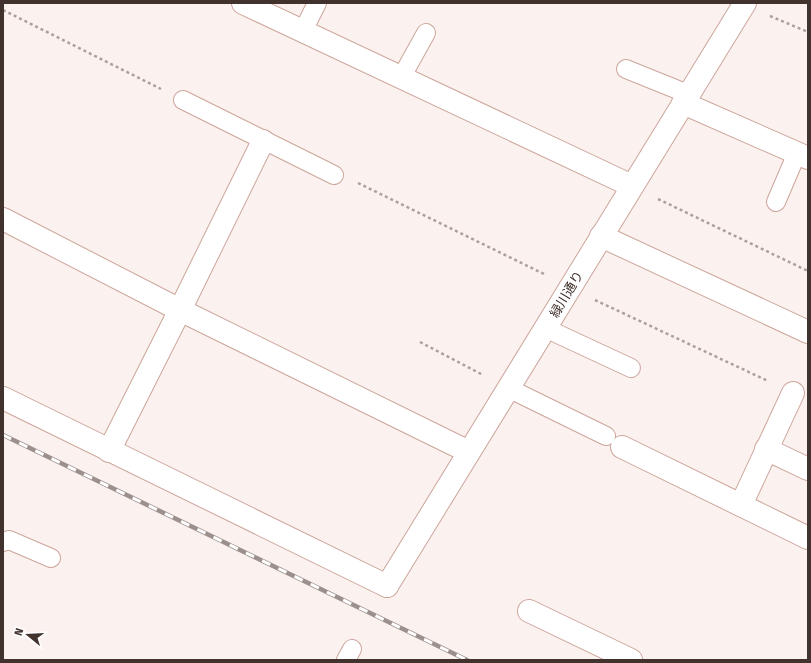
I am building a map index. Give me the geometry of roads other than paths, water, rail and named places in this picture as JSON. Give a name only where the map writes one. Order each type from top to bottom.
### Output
[{"type":"street","points":[[243,3],[632,186]]},
{"type":"street","name":"緑川通り","points":[[109,451],[387,586],[743,4]]},
{"type":"street","points":[[686,99],[802,155]]},
{"type":"street","points":[[3,398],[109,451],[263,140]]},
{"type":"street","points":[[3,219],[180,310],[469,452]]},
{"type":"street","points":[[601,236],[808,332]]},
{"type":"street","points":[[741,505],[792,393]]},
{"type":"street","points":[[614,442],[808,538]]},
{"type":"street","points":[[766,449],[808,469]]},
{"type":"street","points":[[529,611],[631,660]]},
{"type":"lane","points":[[303,31],[317,3]]},
{"type":"lane","points":[[401,78],[426,33]]},
{"type":"lane","points":[[626,68],[686,99]]},
{"type":"lane","points":[[183,100],[334,175]]},
{"type":"lane","points":[[776,202],[802,155]]},
{"type":"lane","points":[[545,328],[631,368]]},
{"type":"lane","points":[[508,388],[614,442]]},
{"type":"lane","points":[[3,542],[8,540],[51,558]]},
{"type":"railway","points":[[3,435],[467,660]]}]
